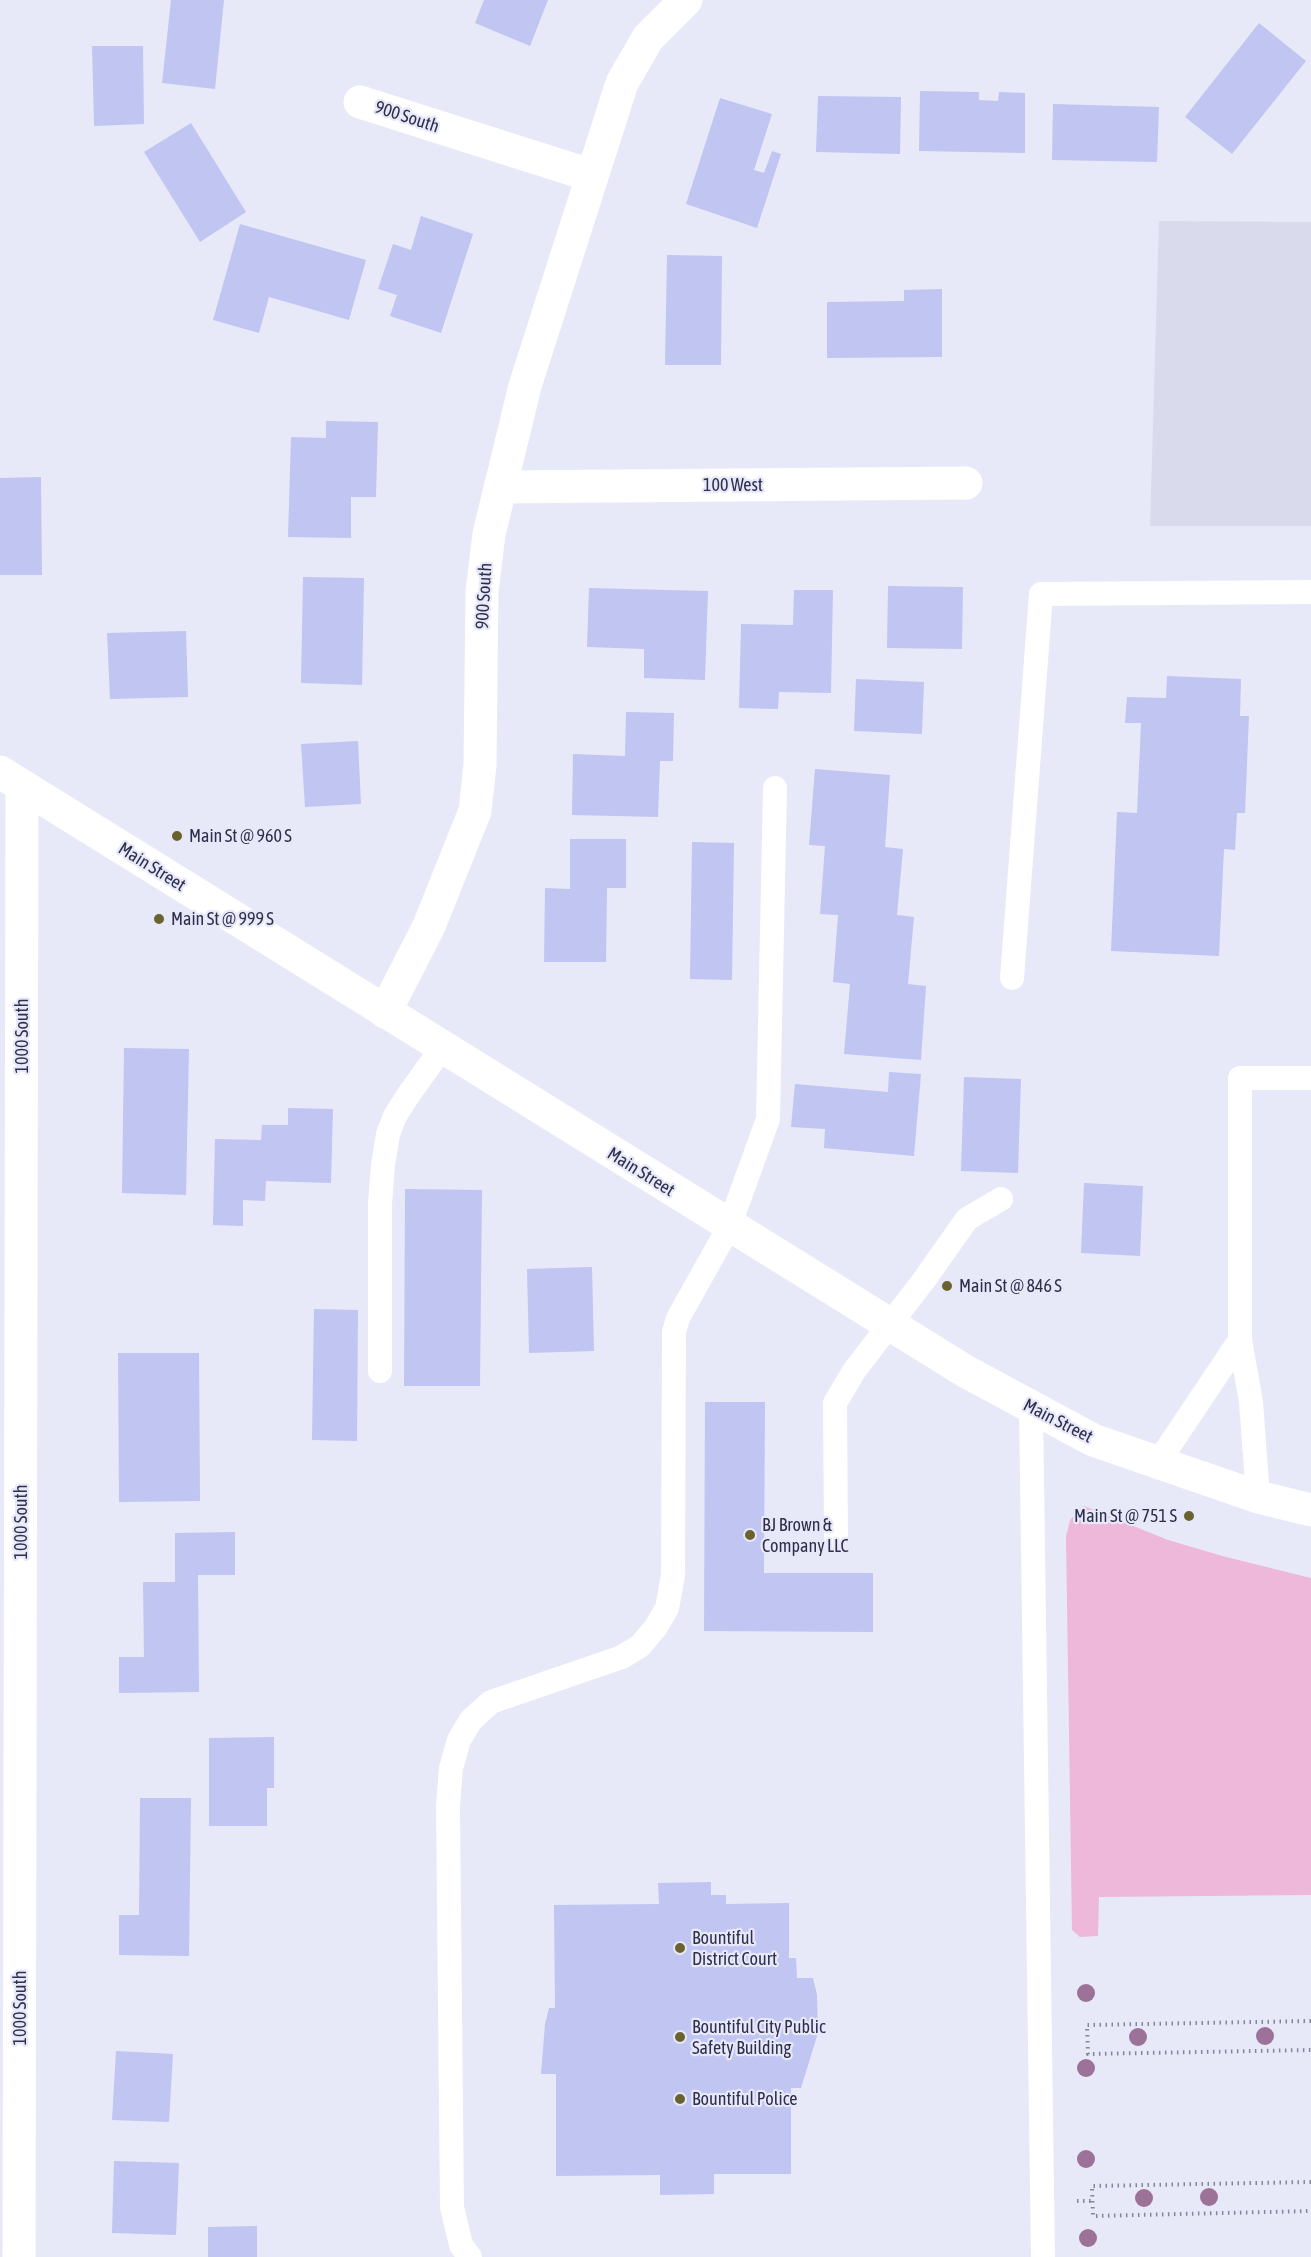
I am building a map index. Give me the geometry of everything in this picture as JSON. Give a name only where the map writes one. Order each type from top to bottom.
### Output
[{"type":"street","name":"900 South","points":[[385,1012],[429,926],[475,811],[481,755],[482,592],[489,534],[525,386],[590,175],[622,83],[648,38],[675,10]]},
{"type":"street","name":"900 South","points":[[360,102],[590,175]]},
{"type":"street","name":"100 West","points":[[500,487],[966,483]]},
{"type":"street","name":"Main Street","points":[[11,780],[888,1326],[1031,1408],[1093,1440],[1157,1464],[1258,1497],[1311,1510]]},
{"type":"street","name":"1000 South","points":[[11,780],[19,2257]]},
{"type":"lane","points":[[1012,978],[1041,594],[1311,592]]},
{"type":"lane","points":[[470,2257],[461,2245],[452,2207],[448,1806],[451,1768],[459,1740],[471,1720],[491,1702],[622,1657],[640,1646],[656,1627],[667,1608],[673,1575],[674,1332],[678,1318],[729,1227],[768,1119],[775,788]]},
{"type":"lane","points":[[380,1371],[382,1165],[388,1134],[395,1116],[442,1048]]},
{"type":"lane","points":[[1258,1497],[1251,1402],[1240,1340],[1240,1078],[1311,1078]]},
{"type":"lane","points":[[836,1536],[835,1403],[888,1326],[967,1219],[1000,1199]]},
{"type":"lane","points":[[1157,1464],[1240,1340]]},
{"type":"lane","points":[[1031,1408],[1043,2257]]},
{"type":"path","points":[[1311,2022],[1087,2025],[1087,2040],[1088,2054],[1311,2050]]},
{"type":"path","points":[[1311,2182],[1092,2186],[1093,2216],[1311,2211]]},
{"type":"shaded area","points":[[1159,221],[1311,222],[1311,526],[1150,526]]},
{"type":"shaded area","points":[[1084,1506],[1168,1540],[1311,1578],[1311,1895],[1099,1897],[1098,1936],[1080,1937],[1072,1930],[1066,1537],[1070,1520]]},
{"type":"building","points":[[171,0],[224,0],[215,89],[162,83]]},
{"type":"building","points":[[484,0],[548,0],[530,46],[475,23]]},
{"type":"building","points":[[1259,23],[1306,61],[1232,154],[1185,117]]},
{"type":"building","points":[[92,46],[143,46],[144,124],[94,126]]},
{"type":"building","points":[[920,91],[979,92],[979,100],[998,101],[999,92],[1025,93],[1025,153],[919,151]]},
{"type":"building","points":[[818,96],[901,97],[900,154],[816,152]]},
{"type":"building","points":[[720,98],[772,114],[754,170],[764,173],[772,151],[781,154],[757,228],[686,204]]},
{"type":"building","points":[[1053,104],[1159,107],[1157,162],[1052,160]]},
{"type":"building","points":[[191,123],[246,212],[200,242],[144,152]]},
{"type":"building","points":[[421,216],[473,234],[441,333],[390,316],[397,295],[378,289],[393,244],[411,250]]},
{"type":"building","points":[[240,224],[366,260],[349,320],[269,297],[259,333],[213,320]]},
{"type":"building","points":[[667,255],[722,256],[721,365],[665,365]]},
{"type":"building","points":[[942,289],[942,357],[827,358],[827,302],[904,301],[904,290]]},
{"type":"building","points":[[326,421],[378,422],[376,497],[351,497],[351,538],[288,537],[291,437],[326,438]]},
{"type":"building","points":[[41,477],[42,575],[0,575],[0,478]]},
{"type":"building","points":[[303,577],[364,578],[362,685],[301,683]]},
{"type":"building","points":[[888,586],[963,587],[962,649],[887,648]]},
{"type":"building","points":[[589,588],[708,591],[705,680],[644,678],[644,649],[587,647]]},
{"type":"building","points":[[794,590],[833,590],[831,693],[779,692],[778,709],[739,708],[741,624],[793,625]]},
{"type":"building","points":[[186,631],[188,697],[110,699],[107,633]]},
{"type":"building","points":[[1167,676],[1241,679],[1240,716],[1249,716],[1245,813],[1237,813],[1235,850],[1224,849],[1219,956],[1111,951],[1117,812],[1137,813],[1141,723],[1125,723],[1127,697],[1166,698]]},
{"type":"building","points":[[856,679],[924,682],[922,734],[854,731]]},
{"type":"building","points":[[626,712],[674,713],[673,761],[660,761],[658,817],[572,815],[573,754],[625,756]]},
{"type":"building","points":[[358,741],[361,804],[305,807],[301,744]]},
{"type":"building","points":[[815,769],[890,775],[885,847],[903,849],[897,915],[914,917],[908,984],[926,986],[921,1060],[844,1054],[850,984],[833,982],[838,915],[820,914],[825,846],[809,845]]},
{"type":"building","points":[[570,839],[626,839],[626,888],[607,888],[606,962],[544,962],[545,888],[570,889]]},
{"type":"building","points":[[692,842],[734,843],[732,980],[690,979]]},
{"type":"building","points":[[124,1048],[189,1049],[186,1195],[122,1193]]},
{"type":"building","points":[[889,1072],[921,1074],[914,1156],[824,1148],[825,1129],[791,1127],[795,1084],[888,1092]]},
{"type":"building","points":[[964,1077],[1021,1079],[1018,1173],[961,1171]]},
{"type":"building","points":[[288,1108],[333,1109],[331,1183],[266,1181],[265,1201],[243,1200],[243,1226],[213,1225],[215,1139],[261,1140],[262,1125],[288,1125]]},
{"type":"building","points":[[1084,1183],[1143,1186],[1140,1256],[1081,1253]]},
{"type":"building","points":[[405,1189],[482,1190],[480,1386],[404,1386]]},
{"type":"building","points":[[592,1267],[594,1351],[529,1353],[527,1269]]},
{"type":"building","points":[[314,1309],[358,1310],[357,1441],[312,1440]]},
{"type":"building","points":[[118,1353],[199,1353],[200,1501],[119,1502]]},
{"type":"building","points":[[705,1402],[765,1402],[764,1573],[873,1573],[873,1632],[704,1631]]},
{"type":"building","points":[[235,1532],[235,1575],[198,1575],[199,1692],[119,1693],[119,1657],[144,1657],[143,1582],[175,1582],[175,1533]]},
{"type":"building","points":[[274,1737],[274,1788],[267,1788],[267,1826],[209,1826],[209,1738]]},
{"type":"building","points":[[140,1798],[191,1798],[189,1956],[119,1955],[119,1915],[139,1915]]},
{"type":"building","name":"Bountiful City Public Safety Building","points":[[711,1882],[711,1895],[726,1895],[726,1904],[789,1903],[789,1958],[796,1958],[797,1978],[813,1978],[817,1995],[818,2033],[801,2088],[791,2088],[791,2174],[714,2174],[714,2194],[660,2195],[660,2175],[556,2176],[556,2074],[541,2074],[545,2024],[549,2008],[555,2008],[554,1905],[659,1904],[658,1883]]},
{"type":"building","points":[[116,2051],[173,2054],[169,2122],[112,2120]]},
{"type":"building","points":[[114,2161],[179,2163],[176,2235],[112,2233]]},
{"type":"building","points":[[257,2226],[257,2257],[208,2257],[208,2227]]},
{"type":"place","name":"Main St @ 960 S","points":[[177,836]]},
{"type":"place","name":"Main St @ 999 S","points":[[159,919]]},
{"type":"place","name":"Main St @ 846 S","points":[[947,1286]]},
{"type":"place","name":"Main St @ 751 S","points":[[1189,1516]]},
{"type":"place","name":"BJ Brown & Company LLC","points":[[750,1535]]},
{"type":"place","name":"Bountiful District Court","points":[[680,1948]]},
{"type":"place","name":"Bountiful City Public Safety Building","points":[[680,2037]]},
{"type":"place","name":"Bountiful Police","points":[[680,2099]]}]
